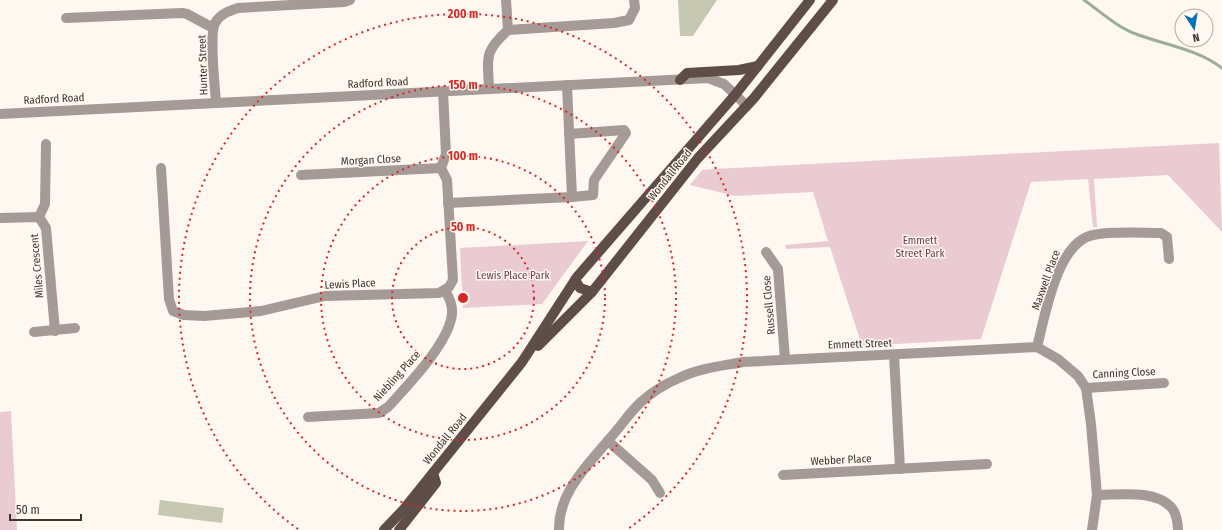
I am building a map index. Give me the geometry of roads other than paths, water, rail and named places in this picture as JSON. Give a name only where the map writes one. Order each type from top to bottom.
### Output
[{"type":"main road","name":"Wondall Road","points":[[384,530],[404,509],[522,362],[575,280],[735,95],[810,0]]},
{"type":"main road","name":"Wondall Road","points":[[522,362],[592,292],[698,158],[747,106],[833,0]]},
{"type":"main road","points":[[680,80],[686,73],[739,70],[758,66]]},
{"type":"main road","points":[[575,280],[580,288],[592,292]]},
{"type":"main road","points":[[398,530],[436,483],[433,473]]},
{"type":"street","name":"Hunter Street","points":[[216,103],[213,28],[222,15],[238,8],[344,2],[350,0]]},
{"type":"street","points":[[506,0],[508,30]]},
{"type":"street","points":[[489,89],[489,51],[494,43],[508,30],[614,23],[629,20],[635,8],[634,0]]},
{"type":"street","points":[[66,18],[182,13],[187,14],[213,28]]},
{"type":"street","name":"Radford Road","points":[[0,114],[708,78],[719,81],[747,106]]},
{"type":"street","points":[[567,85],[572,197]]},
{"type":"street","points":[[443,91],[446,154],[441,168],[447,180],[453,280],[445,290]]},
{"type":"street","points":[[448,203],[593,195],[594,180],[626,133],[624,130],[569,134]]},
{"type":"street","points":[[39,217],[45,204],[46,144]]},
{"type":"street","name":"Lewis Place","points":[[162,168],[169,299],[173,311],[184,315],[204,316],[248,313],[274,309],[325,296],[436,294],[445,290]]},
{"type":"street","name":"Morgan Close","points":[[301,175],[441,168]]},
{"type":"street","name":"Miles Crescent","points":[[0,218],[39,217],[46,228],[55,331]]},
{"type":"street","name":"Maxwell Place","points":[[1037,347],[1052,292],[1062,263],[1065,256],[1076,243],[1092,235],[1160,233],[1167,237],[1169,259]]},
{"type":"street","name":"Russell Close","points":[[766,252],[778,269],[785,359]]},
{"type":"street","name":"Niebling Place","points":[[308,417],[380,413],[388,407],[438,347],[447,331],[452,314],[452,303],[445,290]]},
{"type":"street","points":[[34,332],[75,328]]},
{"type":"street","points":[[1037,347],[1058,359],[1078,376],[1086,388],[1091,424],[1097,495],[1092,530]]},
{"type":"street","name":"Emmett Street","points":[[558,530],[562,508],[568,492],[579,475],[640,403],[659,388],[679,377],[700,369],[743,362],[1037,347]]},
{"type":"street","points":[[894,355],[900,468]]},
{"type":"street","name":"Canning Close","points":[[1086,388],[1164,383]]},
{"type":"street","points":[[608,441],[652,480],[660,493]]},
{"type":"street","name":"Webber Place","points":[[783,475],[987,464]]},
{"type":"street","points":[[1097,495],[1138,495],[1159,498],[1172,507],[1178,521],[1178,530]]},
{"type":"waterway","points":[[1084,0],[1129,31],[1202,56],[1222,68]]},
{"type":"park label","name":"Emmett Street Park","points":[[920,246]]},
{"type":"park label","name":"Lewis Place Park","points":[[513,275]]}]
